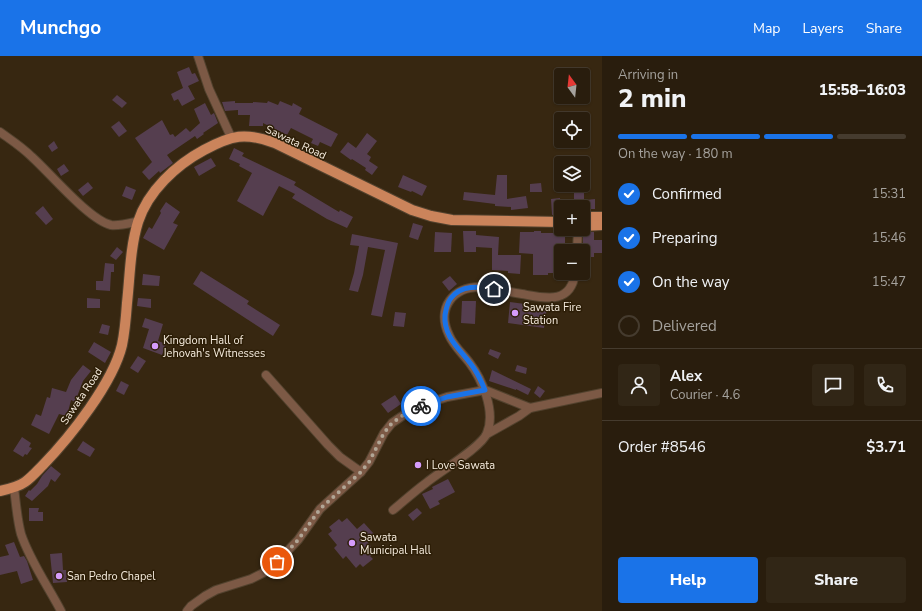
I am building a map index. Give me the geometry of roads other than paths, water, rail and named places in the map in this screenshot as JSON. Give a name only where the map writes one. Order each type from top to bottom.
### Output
[{"type":"main road","name":"Sawata Road","points":[[14,488],[25,482],[35,473],[69,435],[84,416],[108,378],[116,362],[123,339],[134,240],[139,221],[154,192],[184,162],[231,137],[246,135],[268,140],[412,210],[431,216],[452,220],[554,222]]},
{"type":"main road","points":[[590,217],[602,217]]},
{"type":"main road","points":[[590,226],[602,225]]},
{"type":"main road","points":[[0,491],[14,488]]},
{"type":"street","points":[[198,56],[209,89],[231,137]]},
{"type":"street","points":[[0,132],[32,157],[79,203],[102,222],[112,225],[139,221]]},
{"type":"street","points":[[487,434],[490,417],[485,390],[476,371],[449,336],[445,318],[447,305],[453,296],[467,288],[474,287],[555,298],[568,291],[574,280]]},
{"type":"street","points":[[266,374],[340,457],[361,472]]},
{"type":"street","points":[[187,611],[191,606],[216,590],[251,579],[263,573],[277,562],[298,540],[320,509],[361,472],[369,462],[384,433],[392,423],[414,408],[441,399],[485,390],[530,408]]},
{"type":"street","points":[[393,510],[426,482],[476,446],[487,434],[530,408],[602,393]]},
{"type":"street","points":[[14,488],[18,520],[25,544],[40,575],[61,611]]},
{"type":"place","name":"Sawata Fire Station","points":[[515,313]]},
{"type":"place","name":"Kingdom Hall of Jehovah's Witnesses","points":[[155,346]]},
{"type":"place","name":"I Love Sawata","points":[[418,465]]},
{"type":"place","name":"Sawata Municipal Hall","points":[[352,543]]},
{"type":"place","name":"San Pedro Chapel","points":[[59,576]]}]
